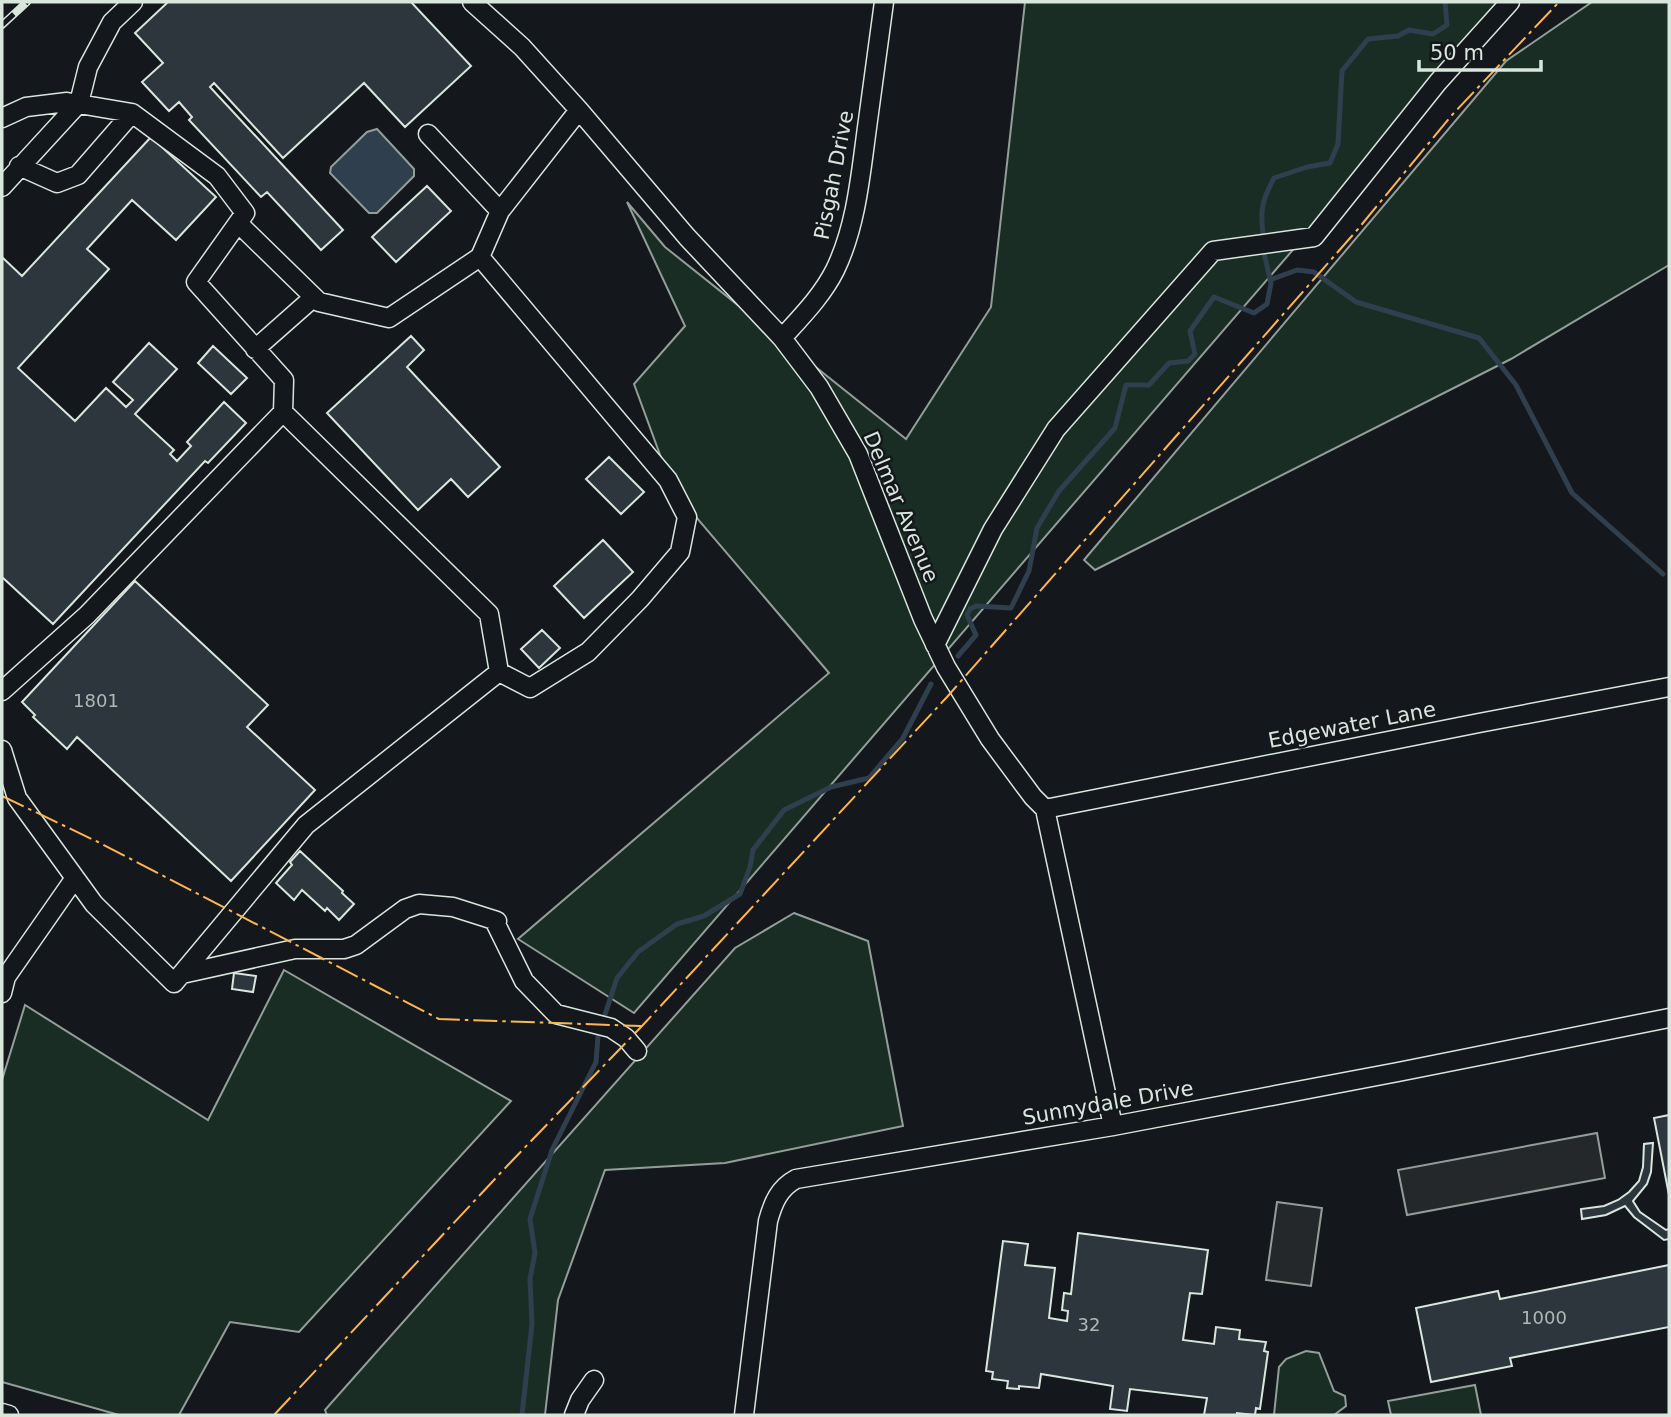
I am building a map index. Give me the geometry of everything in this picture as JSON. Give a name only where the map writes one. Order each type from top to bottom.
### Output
[{"type":"street","points":[[2,187],[79,103],[88,67],[112,22],[133,2]]},
{"type":"street","name":"Delmar Avenue","points":[[472,2],[522,47],[687,237],[782,338],[819,387],[858,454],[946,667],[990,739],[1045,809],[1113,1126]]},
{"type":"street","name":"Pisgah Drive","points":[[782,338],[814,303],[828,282],[851,227],[884,2]]},
{"type":"street","points":[[935,645],[993,529],[1056,429],[1213,251],[1314,237],[1438,82],[1510,2]]},
{"type":"street","points":[[2,118],[26,107],[67,102],[132,113],[217,176],[245,213],[196,282],[284,380],[283,412],[87,615],[2,691]]},
{"type":"street","points":[[238,223],[319,302],[389,318],[480,257],[500,211],[579,110]]},
{"type":"street","points":[[19,166],[57,183],[71,179],[78,175],[132,113]]},
{"type":"street","points":[[428,134],[500,211]]},
{"type":"street","points":[[480,257],[668,480],[687,517],[680,552],[589,652],[530,688],[499,672]]},
{"type":"street","points":[[255,349],[314,297]]},
{"type":"street","points":[[283,412],[489,614],[499,672]]},
{"type":"street","points":[[2,750],[17,798],[94,904],[174,983],[306,825],[499,672]]},
{"type":"street","name":"Edgewater Lane","points":[[1045,809],[1669,687]]},
{"type":"street","points":[[2,993],[6,977],[75,878]]},
{"type":"street","points":[[182,974],[295,949],[344,949],[356,945],[405,909],[419,904],[453,907],[495,920],[524,981],[556,1014],[611,1028],[626,1038],[637,1051]]},
{"type":"street","name":"Sunnydale Drive","points":[[744,1415],[768,1221],[777,1196],[790,1183],[808,1176],[1113,1126],[1398,1073],[1669,1018]]},
{"type":"street","points":[[574,1415],[580,1400],[594,1380]]},
{"type":"street","points":[[2,1413],[9,1415]]},
{"type":"green space","points":[[1025,2],[1511,2],[1500,10],[634,1013],[518,939],[829,673],[673,490],[634,384],[685,326],[627,202],[665,247],[906,439],[991,307]]},
{"type":"green space","points":[[1592,2],[1669,2],[1669,265],[1511,359],[1095,570],[1084,560],[1506,61]]},
{"type":"green space","points":[[794,913],[868,941],[903,1126],[725,1163],[605,1170],[558,1300],[545,1415],[327,1415],[325,1410],[735,948]]},
{"type":"green space","points":[[284,970],[511,1101],[299,1332],[230,1322],[179,1415],[119,1415],[2,1382],[2,1080],[25,1005],[208,1120]]},
{"type":"green space","points":[[1306,1351],[1319,1353],[1334,1391],[1345,1396],[1346,1406],[1334,1415],[1274,1415],[1279,1367],[1286,1359]]},
{"type":"green space","points":[[1475,1385],[1481,1415],[1391,1415],[1388,1401]]},
{"type":"shaded area","points":[[1597,1133],[1605,1178],[1407,1215],[1398,1170]]},
{"type":"shaded area","points":[[1277,1202],[1322,1208],[1311,1286],[1266,1280]]},
{"type":"water","points":[[377,129],[414,169],[414,176],[377,213],[369,213],[330,173],[331,167],[367,132]]},
{"type":"building","points":[[168,2],[411,2],[471,66],[405,127],[364,83],[283,158],[214,83],[210,87],[343,230],[321,250],[267,192],[261,197],[189,120],[192,117],[179,102],[169,111],[142,82],[163,63],[135,33]]},
{"type":"building","points":[[151,137],[216,197],[176,240],[132,200],[87,249],[109,269],[18,368],[75,421],[106,388],[126,407],[133,400],[113,382],[149,343],[177,369],[135,414],[174,450],[170,454],[177,461],[191,446],[187,442],[224,402],[246,423],[208,463],[205,461],[53,624],[2,577],[2,257],[22,276]]},
{"type":"building","points":[[427,186],[451,211],[396,262],[372,237]]},
{"type":"building","points":[[411,336],[424,350],[407,367],[500,467],[468,497],[451,479],[418,510],[327,413]]},
{"type":"building","points":[[213,346],[247,378],[231,394],[198,363]]},
{"type":"building","points":[[609,457],[644,492],[621,514],[586,479]]},
{"type":"building","points":[[603,540],[633,572],[584,618],[554,586]]},
{"type":"building","points":[[135,581],[268,705],[247,727],[315,790],[231,881],[77,737],[67,749],[33,717],[35,715],[22,702]]},
{"type":"building","points":[[542,630],[560,648],[539,668],[521,649]]},
{"type":"building","points":[[300,851],[354,904],[339,920],[302,890],[294,900],[276,883]]},
{"type":"building","points":[[234,973],[256,976],[253,992],[232,989]]},
{"type":"building","points":[[1669,1115],[1669,1195],[1654,1118]]},
{"type":"building","points":[[1653,1143],[1651,1172],[1647,1184],[1633,1201],[1640,1212],[1666,1230],[1669,1229],[1669,1239],[1664,1240],[1634,1217],[1625,1206],[1606,1215],[1582,1219],[1581,1209],[1604,1206],[1629,1192],[1639,1181],[1644,1144]]},
{"type":"building","points":[[1078,1233],[1208,1250],[1202,1294],[1190,1293],[1183,1340],[1214,1344],[1216,1327],[1240,1330],[1239,1339],[1266,1342],[1264,1351],[1268,1352],[1260,1409],[1256,1408],[1255,1415],[1204,1415],[1207,1398],[1130,1389],[1127,1411],[1110,1409],[1113,1386],[1041,1374],[1039,1388],[1019,1386],[1019,1389],[1007,1388],[1008,1381],[992,1379],[993,1372],[986,1371],[1003,1241],[1028,1244],[1025,1265],[1055,1268],[1049,1318],[1067,1321],[1068,1311],[1062,1310],[1064,1293],[1071,1294]]},
{"type":"building","points":[[1669,1265],[1669,1327],[1510,1358],[1512,1366],[1431,1382],[1416,1308],[1498,1291],[1500,1299]]},
{"type":"waterway","points":[[1263,234],[1263,205],[1274,178],[1330,163],[1338,144],[1342,71],[1368,39],[1398,36],[1409,30],[1433,34],[1447,25],[1445,2]]},
{"type":"waterway","points":[[958,656],[976,635],[967,615],[970,609],[976,606],[1011,608],[1029,571],[1037,528],[1059,491],[1115,428],[1126,385],[1149,385],[1169,363],[1188,361],[1195,354],[1190,331],[1214,297],[1254,313],[1267,304],[1271,283],[1264,253]]},
{"type":"waterway","points":[[1270,280],[1297,270],[1314,272],[1356,302],[1479,338],[1516,385],[1572,493],[1663,574]]},
{"type":"waterway","points":[[522,1415],[532,1324],[530,1279],[535,1253],[530,1219],[552,1150],[596,1062],[598,1036],[617,978],[638,952],[677,924],[704,916],[740,894],[753,850],[784,810],[831,787],[869,778],[903,738],[931,684]]},
{"type":"railway","points":[[2,25],[27,2]]},
{"type":"power","points":[[274,1415],[642,1026],[947,697],[1358,229],[1452,115],[1559,2]]},
{"type":"power","points":[[2,796],[98,842],[439,1019],[641,1026]]}]
